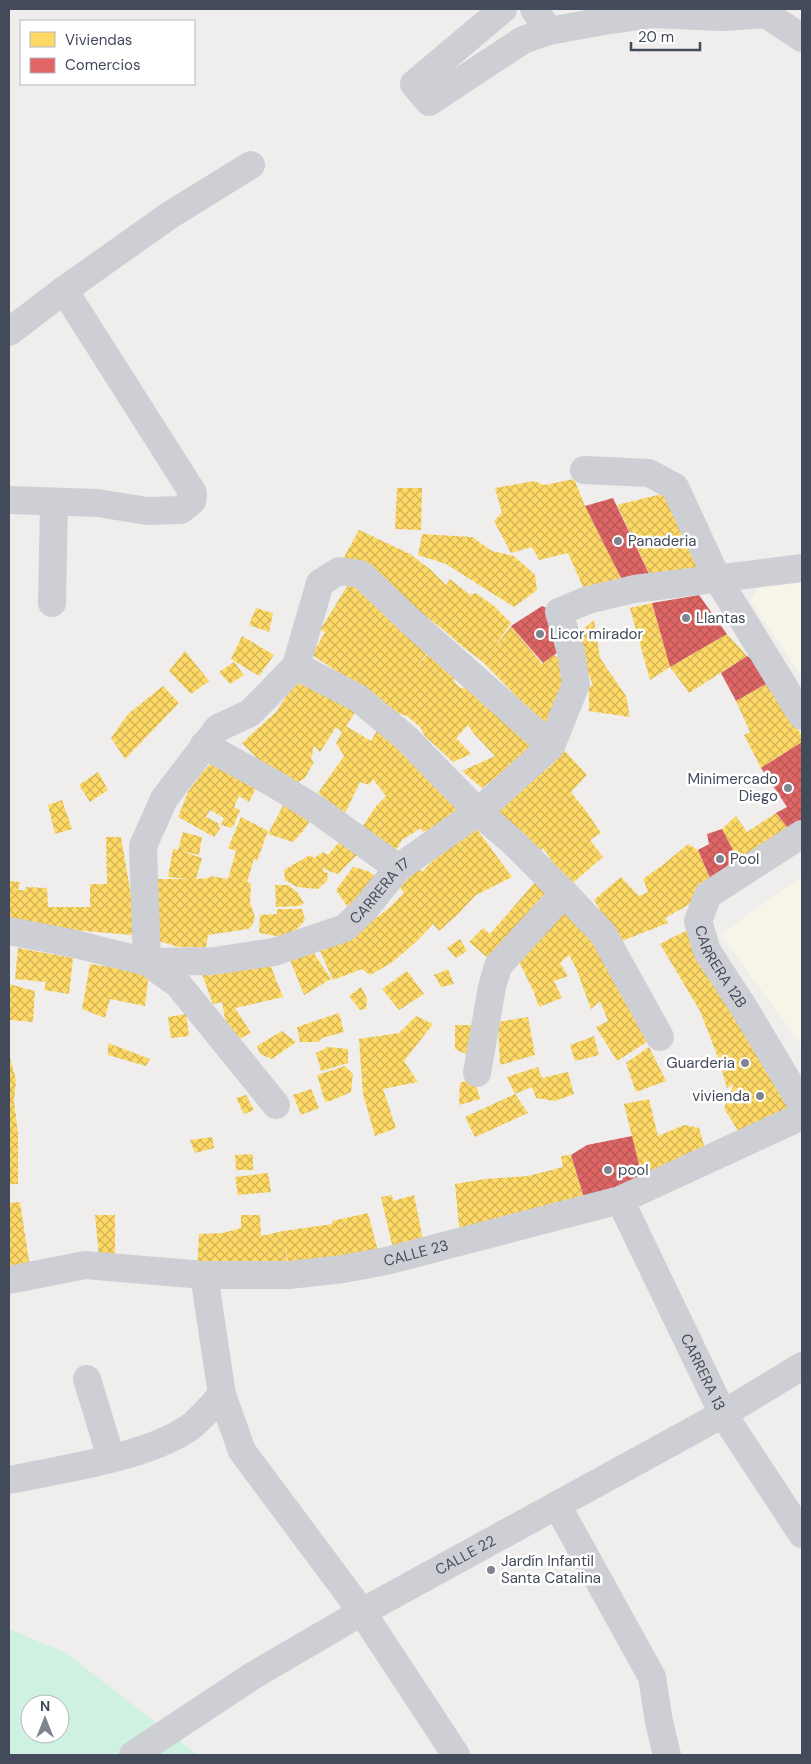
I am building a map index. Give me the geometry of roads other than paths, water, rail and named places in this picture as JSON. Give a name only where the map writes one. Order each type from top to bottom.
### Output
[{"type":"street","points":[[503,9],[414,84],[429,102],[523,40],[549,31],[598,22],[652,14],[723,18],[765,11],[802,38]]},
{"type":"street","points":[[534,9],[549,31]]},
{"type":"street","points":[[9,332],[64,290],[170,215],[251,165]]},
{"type":"street","points":[[9,500],[98,503],[147,511],[181,510],[192,501],[193,493],[64,290]]},
{"type":"street","points":[[584,470],[649,473],[675,487],[717,578],[802,716]]},
{"type":"street","points":[[52,603],[54,502]]},
{"type":"street","points":[[717,578],[802,568]]},
{"type":"street","points":[[276,1105],[178,984],[147,962],[143,846],[164,799],[218,728],[250,713],[296,666],[320,583],[339,571],[361,574],[408,619],[550,746]]},
{"type":"street","name":"CARRERA 17","points":[[9,931],[71,943],[147,962],[214,961],[274,952],[345,928],[365,909],[398,868],[478,812],[550,746],[576,684],[571,652],[559,612],[588,600],[634,589],[717,578]]},
{"type":"street","points":[[296,666],[358,698],[406,738],[478,812],[514,843],[564,893],[603,934],[660,1037]]},
{"type":"street","points":[[204,745],[317,810],[398,868]]},
{"type":"street","name":"CARRERA 12B","points":[[802,834],[708,895],[698,921],[707,951],[746,1011],[802,1105]]},
{"type":"street","points":[[477,1073],[492,987],[498,966],[564,893]]},
{"type":"street","name":"CALLE 23","points":[[9,1280],[86,1265],[204,1275],[289,1276],[386,1261],[620,1200],[802,1116]]},
{"type":"street","name":"CARRERA 13","points":[[620,1200],[722,1414],[802,1534]]},
{"type":"street","points":[[204,1275],[222,1395],[242,1451],[362,1612],[456,1755]]},
{"type":"street","name":"CALLE 22","points":[[134,1755],[254,1675],[362,1612],[722,1414],[802,1366]]},
{"type":"street","points":[[87,1379],[111,1458]]},
{"type":"street","points":[[9,1480],[111,1458],[154,1445],[190,1427],[222,1395]]},
{"type":"street","points":[[557,1505],[652,1677],[659,1722],[667,1755]]},
{"type":"place","name":"Panaderia","points":[[618,541]]},
{"type":"place","name":"Llantas","points":[[686,618]]},
{"type":"place","name":"Licor mirador","points":[[540,634]]},
{"type":"place","name":"Minimercado Diego","points":[[788,788]]},
{"type":"place","name":"Pool","points":[[720,859]]},
{"type":"place","name":"Guarderia","points":[[745,1063]]},
{"type":"place","name":"vivienda","points":[[760,1096]]},
{"type":"place","name":"pool","points":[[608,1170]]},
{"type":"place","name":"Jardín Infantil Santa Catalina","points":[[491,1570]]}]
